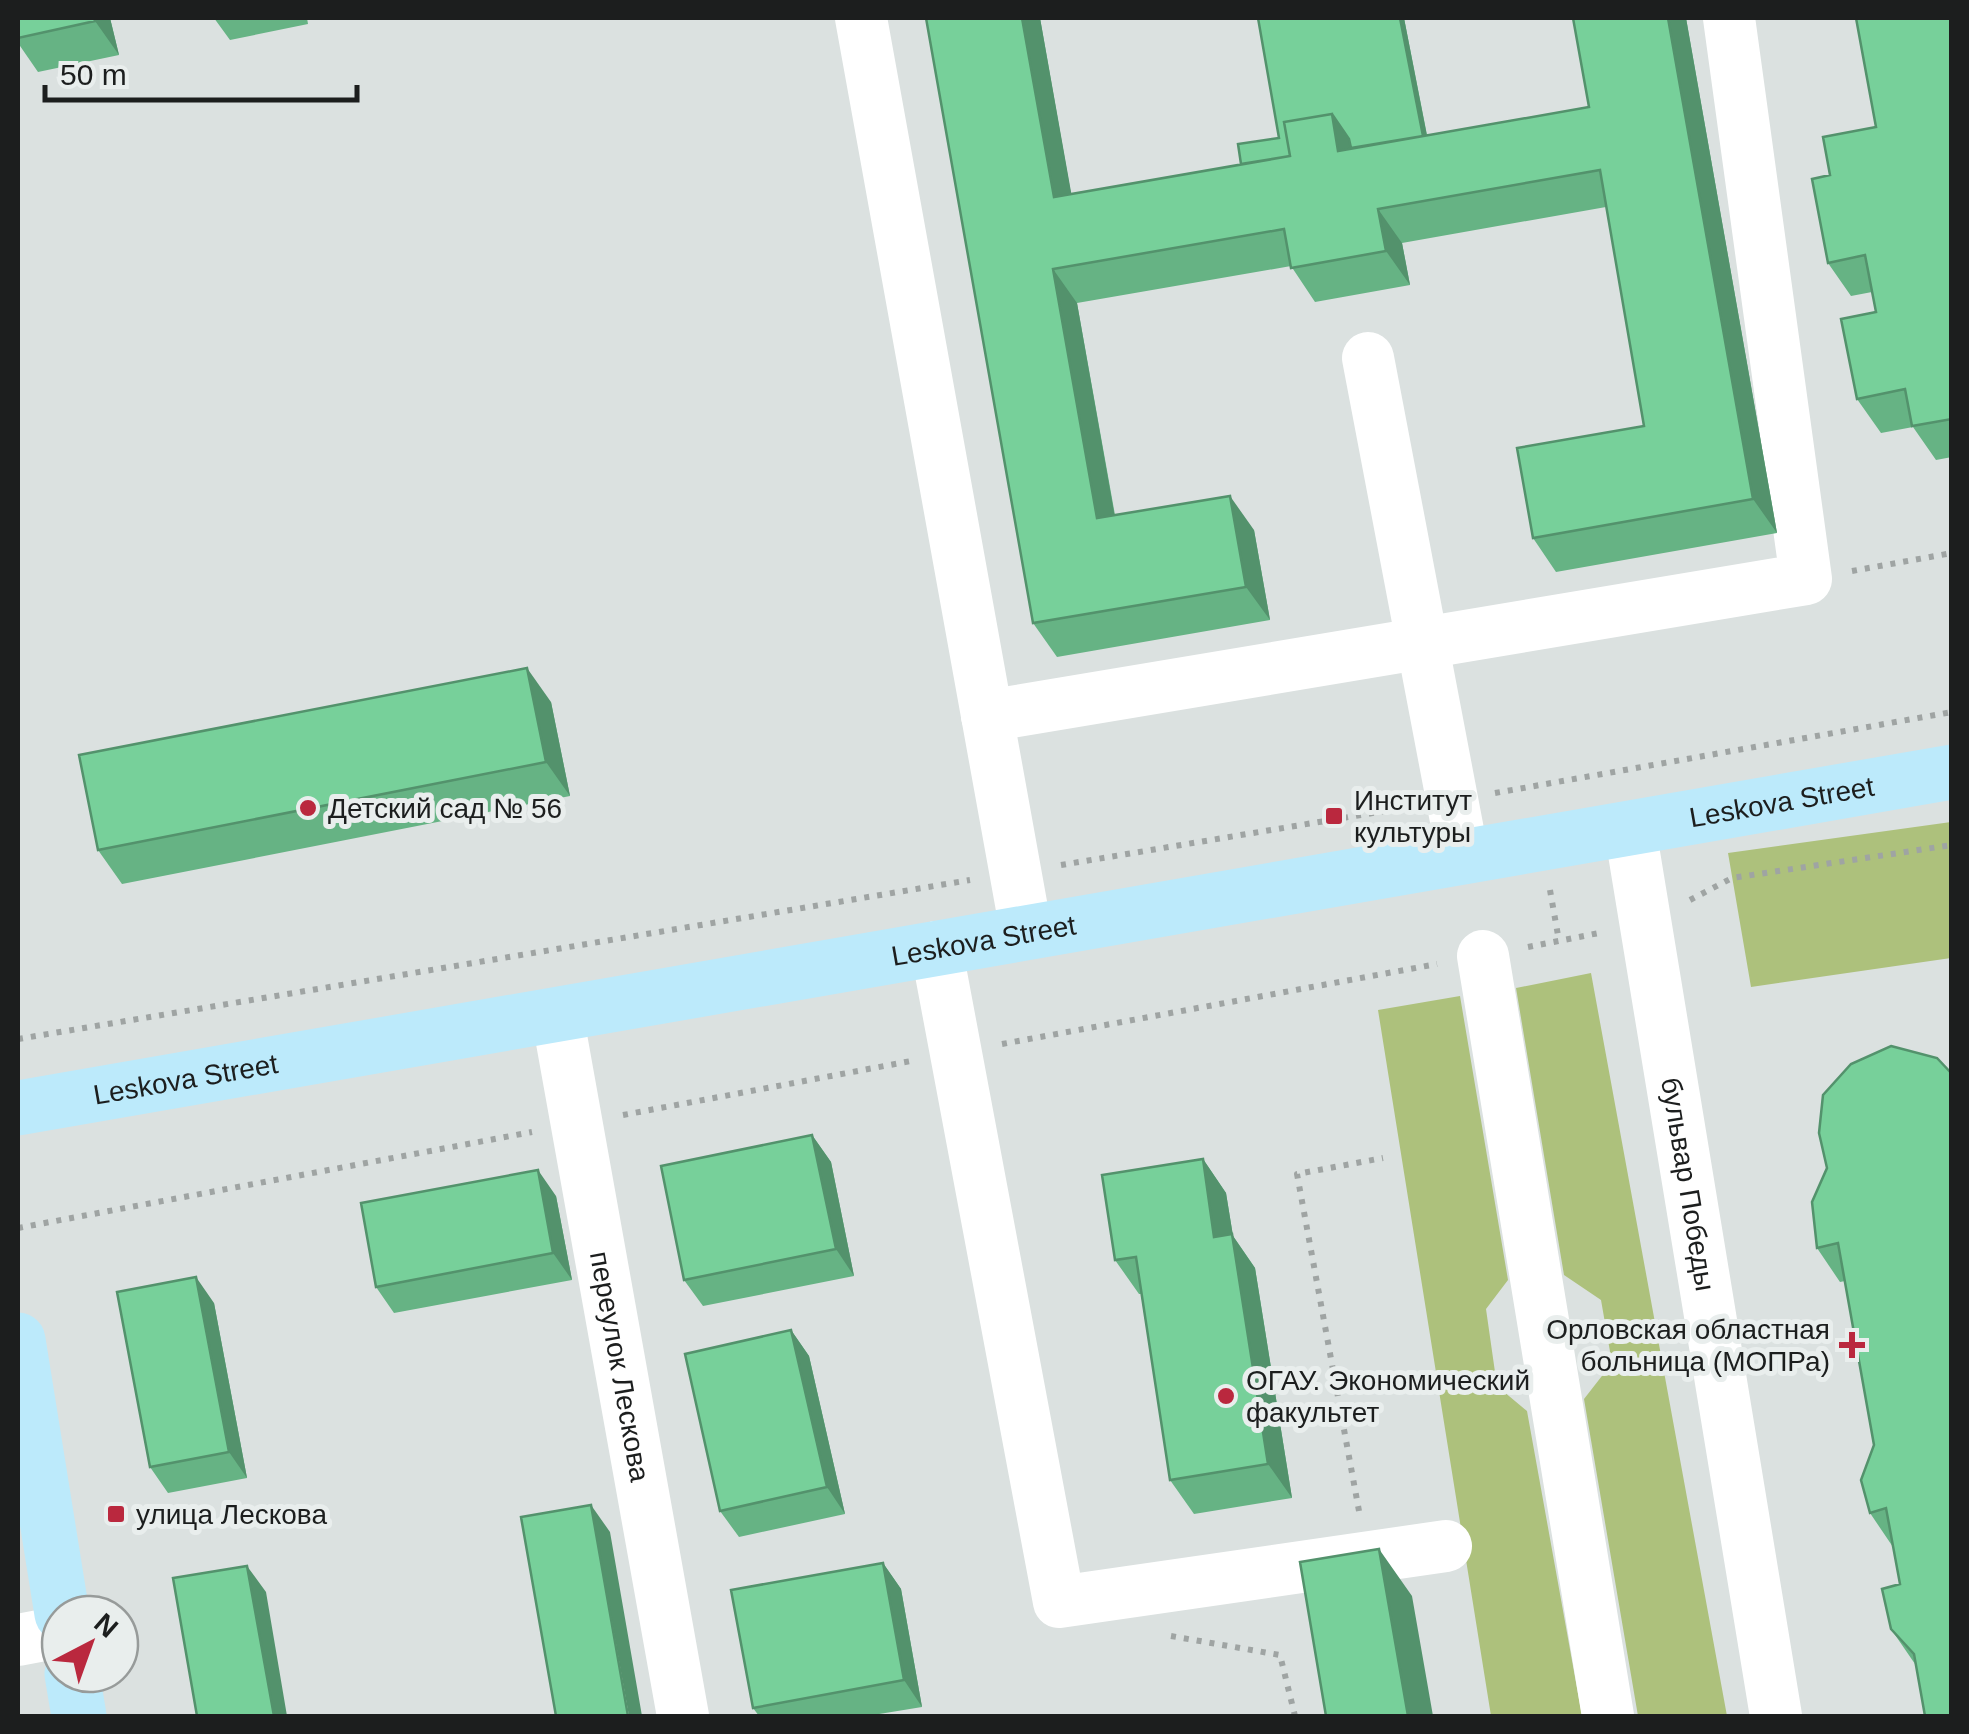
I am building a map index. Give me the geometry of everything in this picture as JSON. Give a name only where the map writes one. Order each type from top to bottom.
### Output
[{"type":"main road","name":"Leskova Street","points":[[18,1108],[1952,772]]},
{"type":"main road","points":[[18,1340],[27,1462],[57,1594]]},
{"type":"street","points":[[862,18],[1026,931]]},
{"type":"street","points":[[988,716],[1806,579],[1729,18]]},
{"type":"street","points":[[1368,358],[1463,857]]},
{"type":"street","name":"бульвар Победы","points":[[1630,829],[1776,1716]]},
{"type":"street","points":[[936,947],[1059,1602],[1446,1546]]},
{"type":"street","points":[[1482,956],[1608,1716]]},
{"type":"street","name":"переулок Лескова","points":[[557,1014],[683,1716]]},
{"type":"path","points":[[1806,579],[1952,554]]},
{"type":"path","points":[[18,1228],[1644,924],[1732,878],[1952,845]]},
{"type":"path","points":[[1368,1556],[1298,1174],[1383,1158]]},
{"type":"path","points":[[1112,1593],[1152,1633],[1280,1655],[1295,1716]]},
{"type":"green space","points":[[1951,822],[1951,958],[1751,987],[1728,853]]},
{"type":"green space","points":[[1591,973],[1727,1716],[1638,1716],[1584,1399],[1612,1363],[1601,1300],[1564,1275],[1516,988]]},
{"type":"green space","points":[[1460,996],[1508,1280],[1486,1309],[1497,1386],[1527,1411],[1582,1716],[1491,1716],[1378,1010]]},
{"type":"building","points":[[18,18],[94,18],[95,21],[18,38]]},
{"type":"building","points":[[926,18],[1022,18],[1054,197],[1290,156],[1284,122],[1332,114],[1338,151],[1589,107],[1573,18],[1668,18],[1753,499],[1533,538],[1517,448],[1644,426],[1600,170],[1378,209],[1386,251],[1291,268],[1284,229],[1053,269],[1097,518],[1230,496],[1246,587],[1033,623]]},
{"type":"building","points":[[1258,18],[1400,18],[1423,136],[1351,148],[1332,114],[1284,122],[1290,156],[1241,164],[1238,144],[1279,138]]},
{"type":"building","points":[[1856,18],[1952,18],[1952,419],[1912,426],[1905,389],[1857,399],[1841,319],[1876,312],[1865,255],[1828,263],[1812,179],[1830,175],[1823,137],[1876,127]]},
{"type":"building","points":[[527,668],[546,762],[98,850],[79,755]]},
{"type":"building","points":[[1891,1046],[1937,1058],[1952,1074],[1952,1716],[1925,1716],[1914,1654],[1891,1629],[1882,1589],[1900,1584],[1886,1508],[1870,1513],[1861,1480],[1874,1445],[1838,1243],[1817,1248],[1812,1202],[1827,1168],[1819,1133],[1823,1095],[1851,1064]]},
{"type":"building","points":[[812,1135],[836,1249],[684,1280],[661,1166]]},
{"type":"building","name":"ОГАУ. Экономический факультет","points":[[1203,1159],[1214,1237],[1232,1234],[1268,1464],[1170,1480],[1136,1257],[1115,1260],[1102,1175]]},
{"type":"building","points":[[538,1170],[553,1253],[376,1287],[361,1203]]},
{"type":"building","points":[[196,1277],[229,1452],[150,1467],[117,1292]]},
{"type":"building","points":[[791,1330],[827,1487],[720,1511],[685,1354]]},
{"type":"building","points":[[591,1505],[628,1716],[556,1716],[521,1517]]},
{"type":"building","points":[[1379,1549],[1408,1716],[1326,1716],[1300,1562]]},
{"type":"building","points":[[883,1563],[904,1680],[753,1708],[731,1590]]},
{"type":"building","points":[[247,1566],[274,1716],[197,1716],[173,1578]]},
{"type":"place","name":"Детский сад № 56","points":[[308,808]]},
{"type":"place","name":"Институт культуры","points":[[1334,816]]},
{"type":"place","name":"Орловская областная больница (МОПРа)","points":[[1852,1345]]},
{"type":"place","name":"ОГАУ. Экономический факультет","points":[[1226,1396]]},
{"type":"place","name":"улица Лескова","points":[[116,1514]]}]
